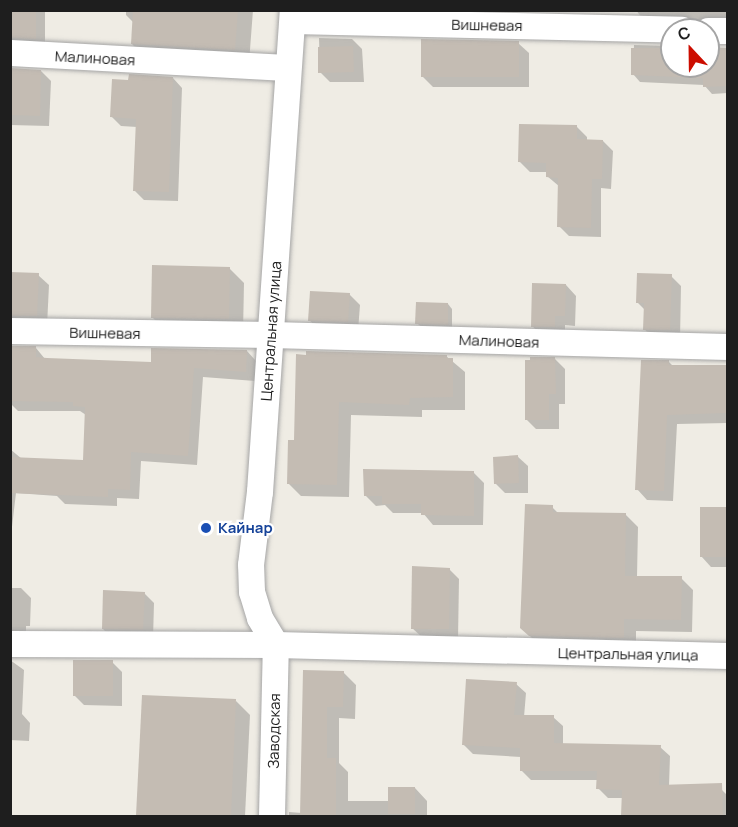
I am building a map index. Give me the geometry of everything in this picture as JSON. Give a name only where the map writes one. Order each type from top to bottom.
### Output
[{"type":"street","name":"Вишневая","points":[[293,16],[660,29]]},
{"type":"street","name":"Центральная улица","points":[[276,645],[260,618],[252,592],[251,565],[260,492],[293,16]]},
{"type":"street","name":"Малиновая","points":[[10,53],[288,68]]},
{"type":"street","name":"Вишневая","points":[[10,331],[272,335]]},
{"type":"street","name":"Малиновая","points":[[272,335],[728,347]]},
{"type":"street","name":"Центральная улица","points":[[10,644],[276,645],[728,656]]},
{"type":"street","name":"Заводская","points":[[272,816],[276,645]]},
{"type":"building","points":[[10,10],[36,10],[36,39],[10,38]]},
{"type":"building","points":[[133,10],[238,10],[235,50],[131,44]]},
{"type":"building","points":[[421,39],[519,41],[519,77],[421,77]]},
{"type":"building","points":[[353,46],[354,72],[318,73],[318,47]]},
{"type":"building","points":[[631,48],[660,48],[660,76],[631,75]]},
{"type":"building","points":[[720,48],[728,48],[728,86],[703,87],[703,78],[720,78]]},
{"type":"building","points":[[10,68],[41,70],[40,116],[10,115]]},
{"type":"building","points":[[129,74],[173,77],[169,192],[133,191],[136,119],[110,117],[112,79],[128,80]]},
{"type":"building","points":[[519,124],[577,125],[577,139],[603,140],[602,179],[592,179],[591,228],[557,227],[558,178],[546,177],[546,163],[518,162]]},
{"type":"building","points":[[152,265],[230,267],[229,319],[151,318]]},
{"type":"building","points":[[10,272],[39,273],[37,316],[10,316]]},
{"type":"building","points":[[637,273],[672,274],[670,330],[643,330],[644,303],[636,303]]},
{"type":"building","points":[[532,283],[566,284],[565,316],[555,316],[555,327],[531,327]]},
{"type":"building","points":[[310,291],[350,293],[348,322],[308,321]]},
{"type":"building","points":[[416,302],[448,303],[448,325],[415,324]]},
{"type":"building","points":[[10,346],[36,346],[36,357],[151,362],[151,348],[247,350],[246,372],[194,368],[188,456],[131,452],[130,490],[108,489],[108,497],[10,493],[10,457],[83,460],[85,407],[73,406],[73,402],[10,401]]},
{"type":"building","points":[[306,351],[447,355],[447,358],[453,358],[453,397],[410,398],[409,405],[339,402],[337,485],[287,484],[288,440],[294,440],[296,354],[306,355]]},
{"type":"building","points":[[530,357],[555,357],[556,394],[549,394],[549,420],[525,420],[525,360],[530,360]]},
{"type":"building","points":[[641,360],[669,360],[669,365],[728,365],[726,413],[667,415],[664,491],[635,490]]},
{"type":"building","points":[[518,455],[519,483],[494,484],[493,457]]},
{"type":"building","points":[[363,469],[474,471],[474,516],[421,515],[421,504],[382,504],[382,496],[364,496]]},
{"type":"building","points":[[525,504],[553,505],[553,512],[626,513],[625,576],[682,576],[681,620],[624,619],[624,638],[529,636],[520,628]]},
{"type":"building","points":[[700,507],[728,507],[728,557],[700,557]]},
{"type":"building","points":[[412,566],[450,568],[449,629],[411,629]]},
{"type":"building","points":[[103,590],[145,592],[143,630],[102,629]]},
{"type":"building","points":[[73,660],[113,660],[113,696],[73,696]]},
{"type":"building","points":[[303,670],[344,671],[343,707],[327,707],[327,758],[336,758],[336,816],[300,816]]},
{"type":"building","points":[[466,679],[517,682],[514,715],[554,715],[554,743],[661,745],[659,785],[722,783],[723,816],[621,816],[622,790],[596,789],[597,771],[520,771],[520,748],[462,745]]},
{"type":"building","points":[[142,695],[236,699],[231,816],[136,816]]},
{"type":"building","points":[[388,787],[415,787],[415,814],[388,814]]},
{"type":"place","name":"Кайнар","points":[[206,528]]}]
